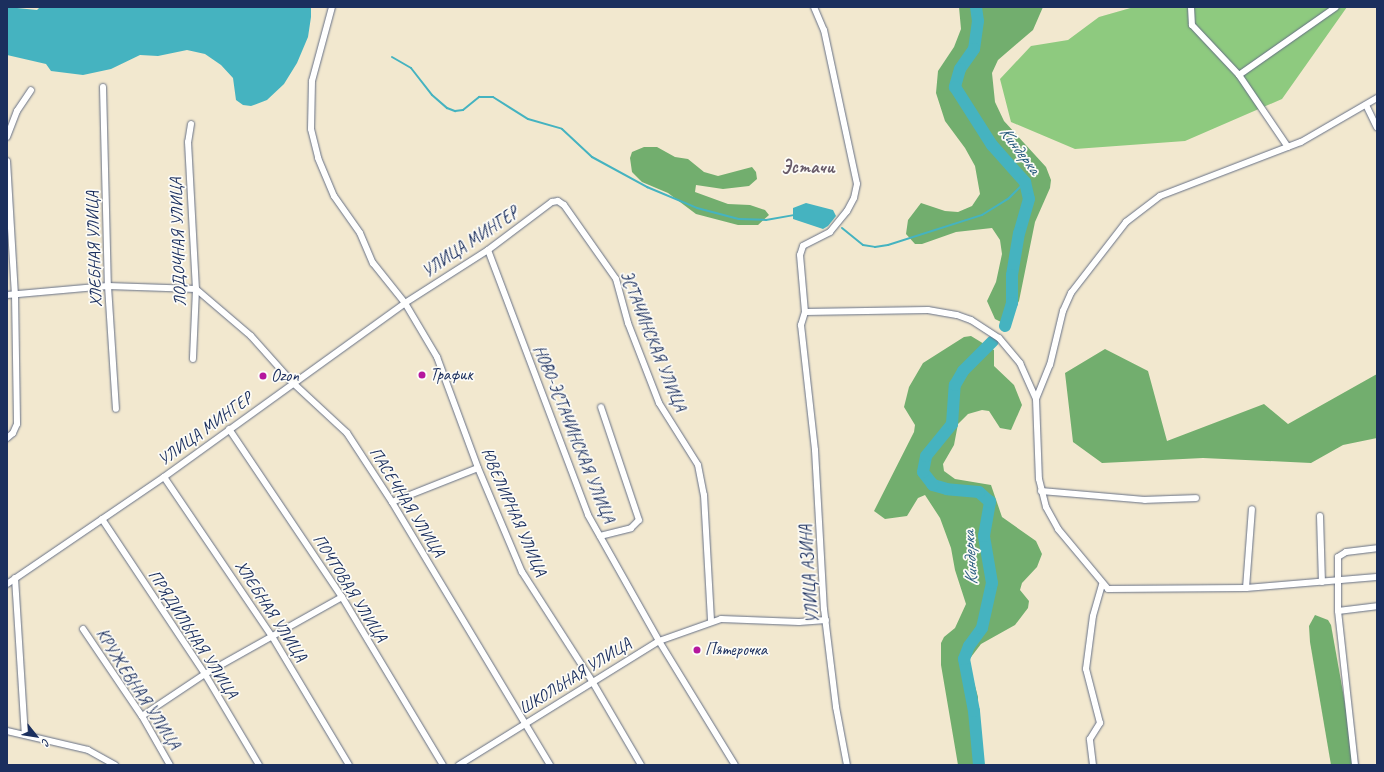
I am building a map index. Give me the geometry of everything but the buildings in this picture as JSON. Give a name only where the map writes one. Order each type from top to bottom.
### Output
[{"type":"street","name":"ЮВЕЛИРНАЯ УЛИЦА","points":[[332,7],[312,80],[311,129],[318,158],[334,196],[360,233],[373,263],[405,303],[437,357],[478,468],[522,572],[592,681],[641,765]]},
{"type":"street","name":"УЛИЦА АЗИНА","points":[[814,7],[824,30],[857,184],[854,198],[847,211],[830,232],[803,246],[800,255],[805,312],[801,325],[806,381],[815,450],[826,620],[836,707],[847,765]]},
{"type":"street","points":[[1191,7],[1192,25],[1239,75],[1288,147]]},
{"type":"street","points":[[1239,75],[1336,7]]},
{"type":"street","name":"ХЛЕБНАЯ УЛИЦА","points":[[104,87],[108,286],[116,409]]},
{"type":"street","points":[[7,137],[17,111],[30,90]]},
{"type":"street","points":[[1036,399],[1050,365],[1063,311],[1070,293],[1126,222],[1160,196],[1271,152],[1288,147],[1330,127],[1377,98]]},
{"type":"street","points":[[1366,105],[1377,128]]},
{"type":"street","name":"ЛОДОЧНАЯ УЛИЦА","points":[[191,124],[188,142],[196,290],[193,359]]},
{"type":"street","points":[[7,161],[15,294],[17,424],[13,433],[7,438]]},
{"type":"street","name":"УЛИЦА МИНГЕР","points":[[7,584],[164,476],[292,382],[405,303],[488,250],[552,202],[558,201]]},
{"type":"street","name":"ЭСТАЧИНСКАЯ УЛИЦА","points":[[558,201],[564,205],[616,279],[628,323],[659,403],[698,465],[702,483],[711,621]]},
{"type":"street","name":"НОВО-ЭСТАЧИНСКАЯ УЛИЦА","points":[[488,250],[588,515],[660,641],[735,765]]},
{"type":"street","points":[[7,295],[108,286],[196,290]]},
{"type":"street","name":"ПАСЕЧНАЯ УЛИЦА","points":[[196,290],[251,336],[292,382],[347,433],[392,502],[550,765]]},
{"type":"street","points":[[805,312],[928,310],[957,315],[988,330],[1009,348],[1028,378],[1036,399],[1041,491],[1058,529],[1102,584],[1115,590],[1246,588],[1377,577]]},
{"type":"street","points":[[600,536],[631,528],[639,520],[601,407]]},
{"type":"street","name":"ПОЧТОВАЯ УЛИЦА","points":[[229,429],[342,597],[443,765]]},
{"type":"street","points":[[392,502],[478,468]]},
{"type":"street","name":"ХЛЕБНАЯ УЛИЦА","points":[[164,476],[273,638],[349,765]]},
{"type":"street","points":[[1041,491],[1145,500],[1196,498]]},
{"type":"street","points":[[1246,588],[1252,509]]},
{"type":"street","points":[[1320,516],[1322,582]]},
{"type":"street","name":"ПРЯДИЛЬНАЯ УЛИЦА","points":[[102,519],[205,674],[259,765]]},
{"type":"street","points":[[1355,765],[1338,611],[1338,557],[1346,552],[1377,548]]},
{"type":"street","points":[[16,578],[25,734]]},
{"type":"street","points":[[1093,765],[1090,739],[1100,723],[1086,669],[1093,616],[1102,584]]},
{"type":"street","points":[[142,716],[205,674],[273,638],[342,597]]},
{"type":"street","points":[[1338,611],[1377,606]]},
{"type":"street","name":"ШКОЛЬНАЯ УЛИЦА","points":[[459,765],[592,681],[660,641],[711,621],[749,619],[799,622],[826,620]]},
{"type":"street","name":"КРУЖЕВНАЯ УЛИЦА","points":[[83,629],[142,716],[170,765]]},
{"type":"street","points":[[7,731],[88,750],[115,765]]},
{"type":"green space","points":[[959,7],[1043,7],[1033,30],[998,60],[992,73],[995,102],[1004,121],[1046,167],[1051,180],[1050,188],[1035,222],[1019,301],[1014,310],[1001,322],[995,319],[987,301],[996,282],[1002,254],[1000,240],[992,228],[956,232],[922,244],[915,244],[906,234],[908,220],[921,203],[945,211],[958,212],[972,206],[980,194],[975,166],[965,148],[945,121],[936,93],[938,71],[954,47],[961,29]]},
{"type":"green space","points":[[1134,7],[1347,7],[1282,99],[1185,141],[1075,149],[1011,122],[1000,79],[1031,46],[1068,40],[1099,17]]},
{"type":"green space","points":[[644,147],[657,147],[675,157],[688,159],[704,172],[718,176],[752,167],[756,172],[757,179],[749,186],[723,189],[696,185],[695,192],[728,204],[750,205],[765,210],[769,215],[758,225],[738,225],[696,214],[668,193],[642,182],[632,172],[630,158],[632,152]]},
{"type":"green space","points":[[971,336],[994,350],[994,366],[1014,385],[1022,405],[1011,430],[1000,428],[989,411],[982,410],[968,414],[958,424],[954,445],[943,464],[944,471],[955,479],[991,485],[1002,517],[1036,541],[1042,554],[1037,567],[1022,583],[1020,590],[1029,601],[1028,608],[1015,625],[981,644],[968,661],[978,697],[978,749],[982,765],[958,765],[941,665],[941,643],[944,637],[955,628],[966,604],[955,570],[951,548],[940,518],[925,495],[918,498],[907,516],[885,519],[874,511],[914,432],[915,425],[904,407],[909,387],[923,363],[964,337]]},
{"type":"green space","points":[[1105,349],[1148,371],[1167,441],[1264,404],[1288,424],[1377,374],[1377,438],[1343,445],[1311,463],[1203,458],[1102,463],[1073,442],[1065,373]]},
{"type":"green space","points":[[1315,615],[1328,620],[1331,625],[1354,754],[1353,765],[1331,765],[1310,642],[1309,626]]},
{"type":"water","points":[[7,7],[37,10],[40,7],[311,7],[311,17],[308,37],[297,63],[284,84],[267,100],[251,106],[243,105],[236,100],[233,78],[221,65],[205,54],[187,50],[158,56],[140,55],[111,69],[83,75],[51,71],[46,64],[7,55]]},
{"type":"water","points":[[806,203],[833,210],[836,216],[828,226],[823,229],[793,219],[793,208]]},
{"type":"waterway","name":"Киндерка","points":[[976,7],[978,21],[974,49],[960,69],[955,87],[992,145],[1025,182],[1029,199],[1019,233],[1012,275],[1012,303],[1005,326]]},
{"type":"waterway","points":[[392,57],[411,68],[432,95],[447,108],[455,111],[463,110],[479,97],[493,97],[528,119],[562,129],[592,157],[647,187],[697,208],[739,219],[766,220],[794,215]]},
{"type":"waterway","points":[[842,228],[863,245],[875,247],[888,245],[982,215],[1008,199],[1025,182]]},
{"type":"waterway","name":"Киндерка","points":[[979,765],[974,711],[964,659],[969,646],[982,628],[992,583],[984,536],[990,502],[979,492],[947,489],[933,485],[923,472],[926,456],[952,424],[955,385],[963,371],[993,341]]},
{"type":"place","name":"Трафик","points":[[422,375]]},
{"type":"place","name":"Ozon","points":[[263,376]]},
{"type":"place","name":"Пятерочка","points":[[697,650]]},
{"type":"district","name":"Эстачи","points":[[808,168]]}]
